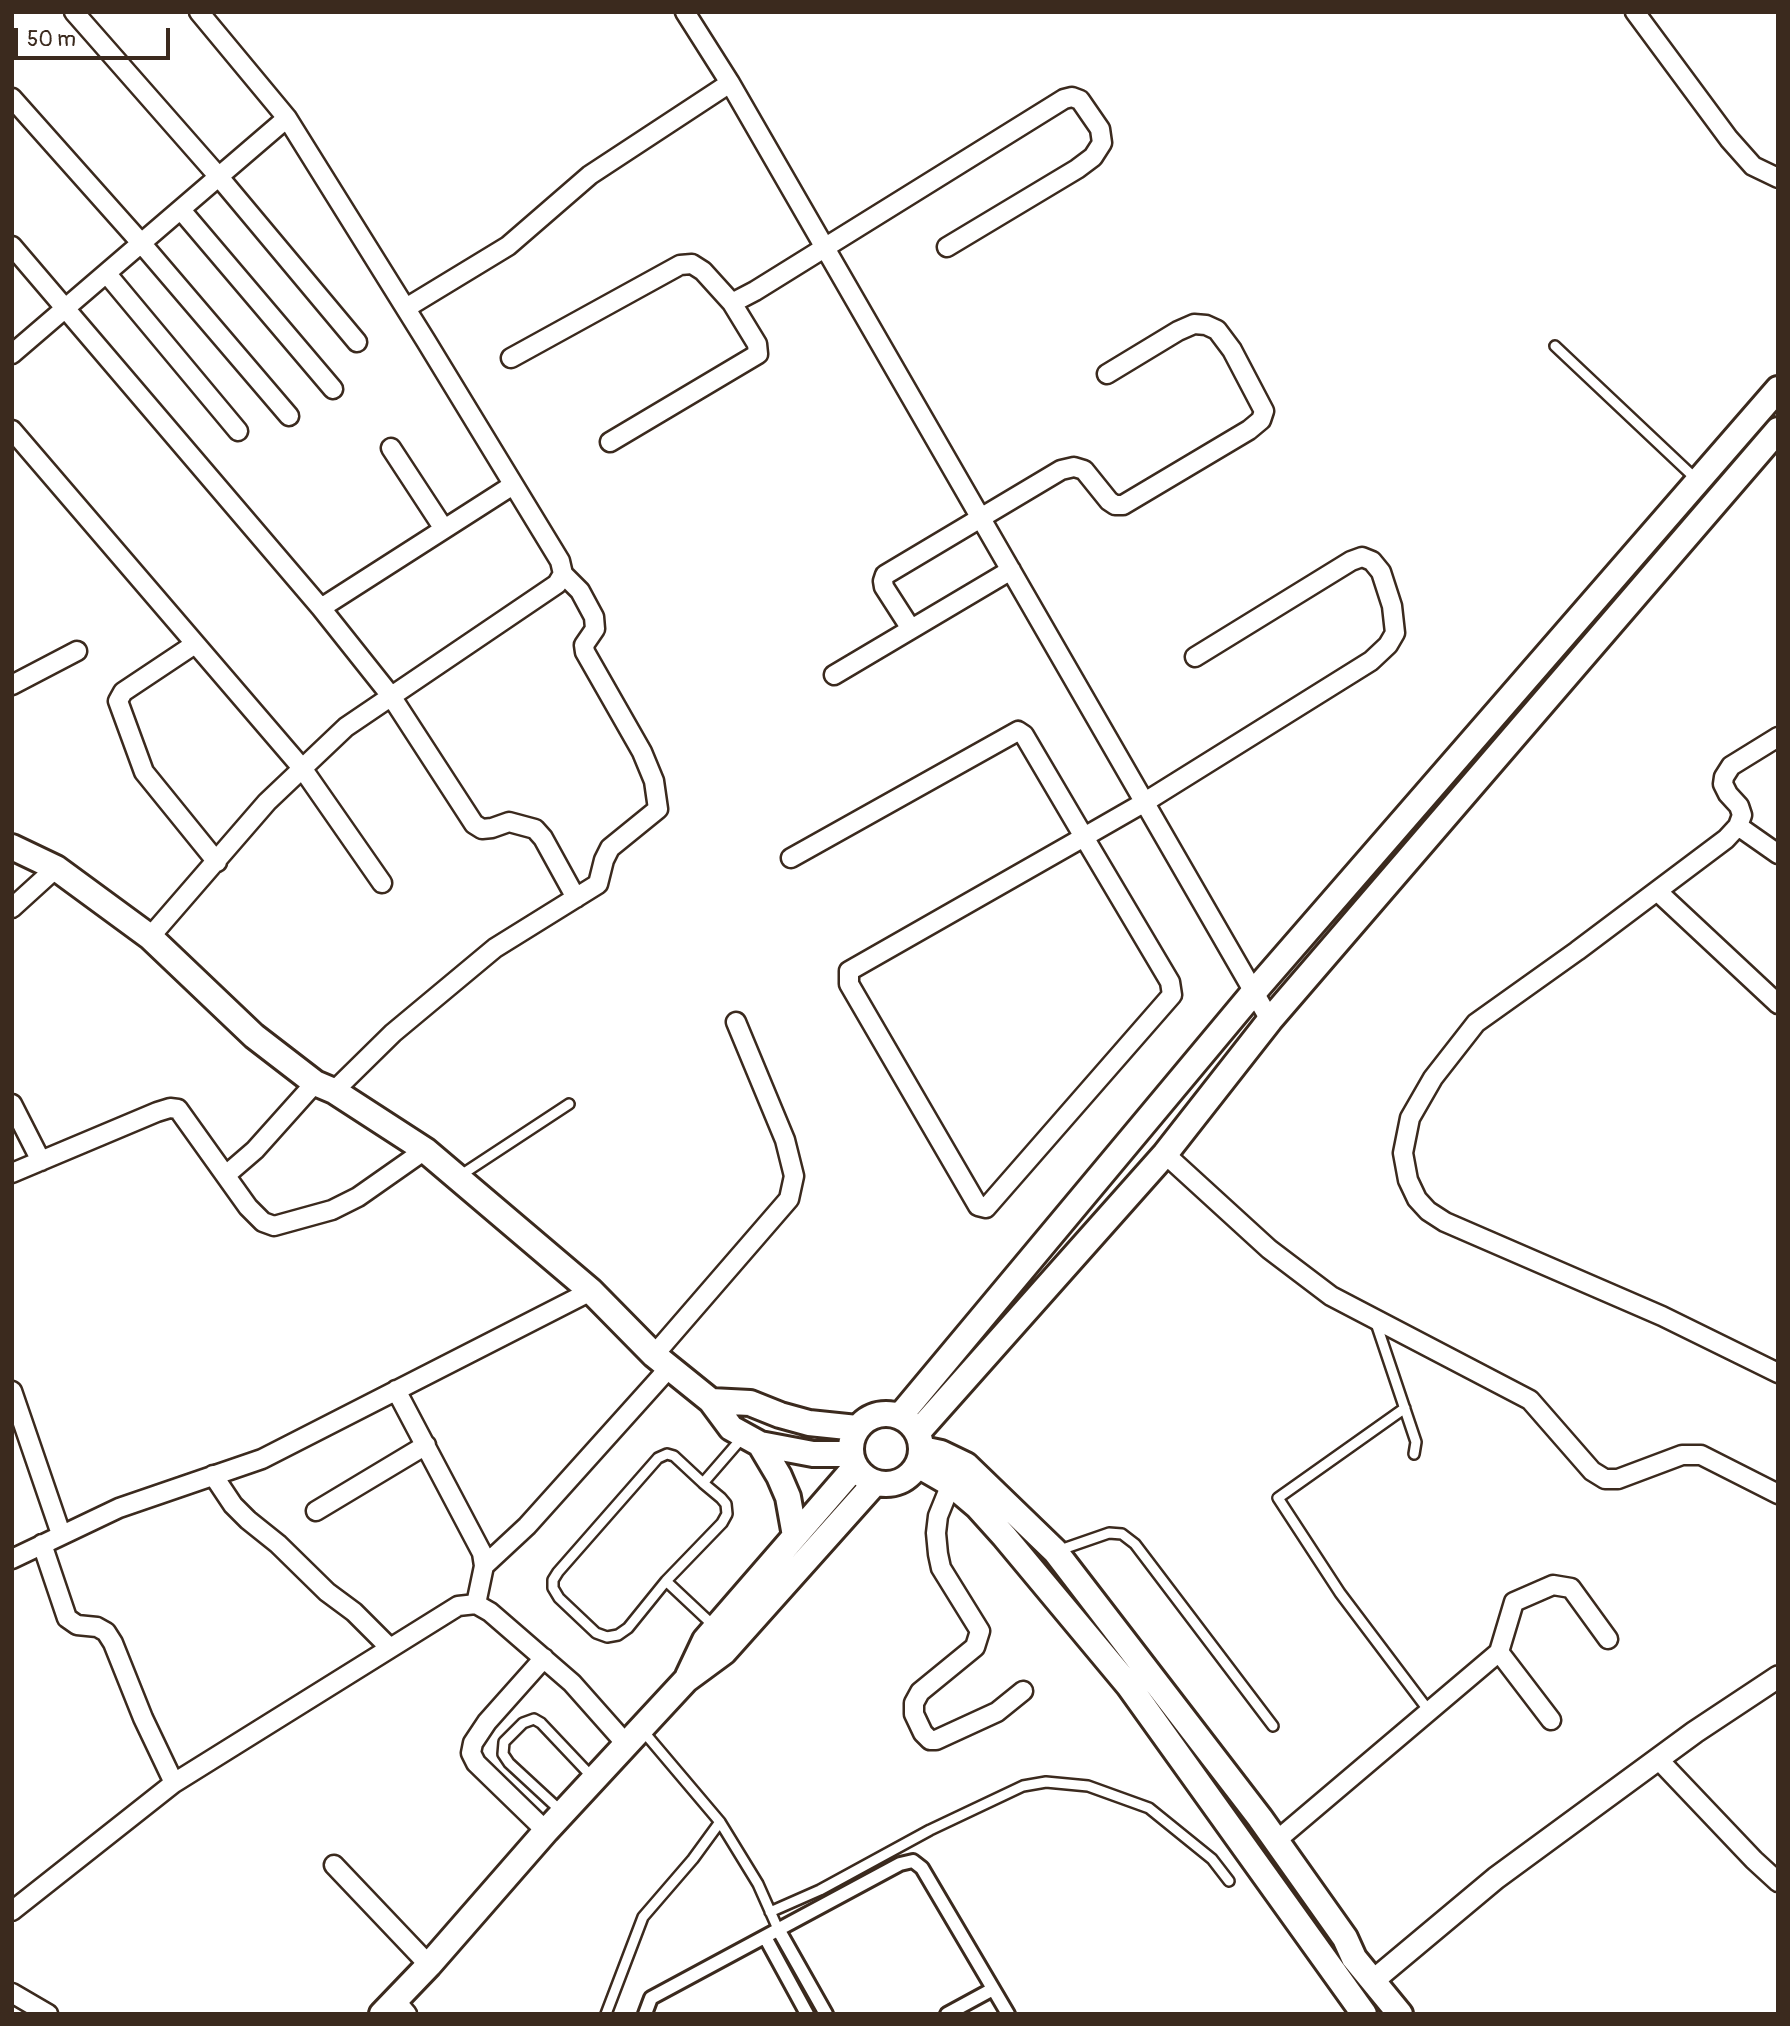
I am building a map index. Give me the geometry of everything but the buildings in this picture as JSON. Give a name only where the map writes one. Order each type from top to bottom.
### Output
[{"type":"main road","points":[[1357,2005],[1129,1686],[1004,1535],[977,1506],[951,1485],[914,1440],[888,1413],[866,1420],[857,1428],[851,1440],[853,1461],[867,1479],[888,1484],[900,1482],[910,1475],[914,1440],[1253,993],[1778,389]]},
{"type":"main road","points":[[914,1440],[1165,1154],[1270,1020],[1778,430]]},
{"type":"main road","points":[[12,847],[55,868],[150,937],[254,1036],[325,1087],[425,1150],[591,1292],[662,1362],[711,1401],[722,1418],[752,1440],[779,1476],[788,1497],[795,1536]]},
{"type":"main road","points":[[711,1401],[750,1403],[809,1423],[857,1428]]},
{"type":"main road","points":[[752,1440],[853,1461]]},
{"type":"main road","points":[[914,1440],[966,1465],[1055,1551],[1276,1841],[1345,1938],[1354,1958],[1400,2014]]},
{"type":"main road","points":[[686,1680],[705,1640],[795,1536],[853,1461]]},
{"type":"main road","points":[[395,2009],[429,1965],[555,1822],[686,1680],[723,1651],[875,1483]]},
{"type":"street","points":[[75,12],[219,177],[357,342]]},
{"type":"street","points":[[199,12],[287,118],[560,561],[564,574],[580,591],[594,617],[595,629],[584,645],[585,652],[642,752],[659,800],[658,809],[652,816],[610,848],[598,884],[495,948],[325,1087],[226,1175]]},
{"type":"street","points":[[685,12],[730,83],[1270,1020]]},
{"type":"street","points":[[1635,12],[1729,139],[1753,166],[1778,178]]},
{"type":"street","points":[[406,308],[508,246],[590,175],[730,83]]},
{"type":"street","points":[[732,303],[1064,99],[1072,97],[1080,100],[1100,130],[1102,143],[1093,157],[947,247]]},
{"type":"street","points":[[12,98],[142,244],[289,416]]},
{"type":"street","points":[[12,354],[287,118]]},
{"type":"street","points":[[181,210],[334,389]]},
{"type":"street","points":[[12,246],[321,608],[391,696],[474,824],[482,829],[509,822],[535,829],[543,838],[576,898]]},
{"type":"street","points":[[511,358],[680,265],[692,264],[703,271],[732,303],[757,344],[758,354],[610,442]]},
{"type":"street","points":[[107,274],[238,432]]},
{"type":"street","points":[[911,629],[884,587],[885,575],[1061,470],[1074,467],[1084,470],[1109,501],[1115,505],[1123,505],[1250,430],[1261,420],[1264,411],[1231,350],[1217,330],[1206,325],[1194,324],[1178,331],[1107,374]]},
{"type":"street","points":[[12,430],[302,768],[382,883]]},
{"type":"street","points":[[391,448],[444,529]]},
{"type":"street","points":[[321,608],[513,485]]},
{"type":"street","points":[[790,858],[1018,731],[1024,735],[1084,837],[1170,982],[1172,995],[986,1208],[978,1206],[849,984],[849,971],[1084,837],[1145,802],[1371,661],[1388,645],[1395,633],[1392,607],[1381,572],[1372,561],[1362,557],[1351,561],[1195,657]]},
{"type":"street","points":[[834,675],[1011,570]]},
{"type":"street","points":[[150,937],[267,802],[346,727],[557,584],[564,574]]},
{"type":"street","points":[[195,644],[123,692],[118,701],[144,772],[217,862]]},
{"type":"street","points":[[12,685],[77,651]]},
{"type":"street","points":[[1778,737],[1731,766],[1724,777],[1723,784],[1739,806],[1742,815],[1738,826],[1714,849],[1476,1023],[1433,1078],[1410,1118],[1404,1153],[1408,1180],[1417,1199],[1445,1222],[1662,1316],[1778,1373]]},
{"type":"street","points":[[1738,826],[1778,854]]},
{"type":"street","points":[[12,908],[55,868]]},
{"type":"street","points":[[1657,891],[1778,1004]]},
{"type":"street","points":[[484,1566],[527,1526],[662,1362],[789,1199],[794,1177],[785,1140],[736,1022]]},
{"type":"street","points":[[12,1104],[41,1161]]},
{"type":"street","points":[[12,1173],[170,1108],[178,1108],[256,1214],[263,1222],[274,1226],[332,1210],[358,1197],[425,1150]]},
{"type":"street","points":[[1165,1154],[1300,1274],[1331,1296],[1530,1400],[1592,1471],[1605,1479],[1618,1479],[1682,1455],[1701,1455],[1778,1494]]},
{"type":"street","points":[[12,1559],[119,1508],[261,1459],[591,1292]]},
{"type":"street","points":[[396,1390],[481,1553],[484,1566],[476,1604]]},
{"type":"street","points":[[12,1391],[61,1534]]},
{"type":"street","points":[[316,1511],[426,1445]]},
{"type":"street","points":[[213,1475],[248,1520],[278,1544],[327,1592],[354,1612],[390,1648]]},
{"type":"street","points":[[951,1485],[938,1516],[936,1533],[940,1568],[977,1622],[979,1640],[975,1647],[920,1692],[914,1703],[915,1714],[923,1733],[930,1740],[936,1740],[997,1712],[1023,1691]]},
{"type":"street","points":[[42,1544],[67,1618],[77,1625],[106,1632],[113,1643],[143,1718],[174,1783]]},
{"type":"street","points":[[1276,1841],[1499,1652],[1514,1602],[1553,1585],[1571,1588],[1608,1639]]},
{"type":"street","points":[[12,1911],[174,1783],[458,1606],[476,1604],[490,1612],[635,1737]]},
{"type":"street","points":[[1499,1652],[1550,1720]]},
{"type":"street","points":[[544,1658],[487,1723],[473,1743],[471,1754],[476,1763],[555,1822]]},
{"type":"street","points":[[1357,2005],[1374,1980],[1496,1878],[1658,1759],[1778,1677]]},
{"type":"street","points":[[1658,1759],[1778,1882]]},
{"type":"street","points":[[645,2014],[650,1998],[900,1864],[913,1861],[922,1868],[1008,2014]]},
{"type":"street","points":[[334,1865],[429,1965]]},
{"type":"street","points":[[778,1929],[826,2014]]},
{"type":"street","points":[[765,1937],[807,2014]]},
{"type":"street","points":[[947,2014],[993,1989]]},
{"type":"street","points":[[12,1993],[48,2014]]},
{"type":"lane","points":[[1555,346],[1699,482]]},
{"type":"lane","points":[[457,1178],[569,1104]]},
{"type":"lane","points":[[1375,1319],[1416,1442],[1414,1454]]},
{"type":"lane","points":[[1405,1408],[1278,1498],[1340,1593],[1429,1711]]},
{"type":"lane","points":[[703,1483],[752,1440]]},
{"type":"lane","points":[[667,1454],[674,1456],[703,1483],[726,1504],[727,1514],[722,1523],[666,1581],[628,1628],[618,1635],[607,1637],[596,1633],[559,1598],[553,1588],[553,1580],[558,1572],[658,1458],[667,1454]]},
{"type":"lane","points":[[1055,1551],[1109,1533],[1122,1534],[1135,1545],[1273,1726]]},
{"type":"lane","points":[[666,1581],[716,1628]]},
{"type":"lane","points":[[555,1822],[503,1754],[504,1742],[523,1723],[534,1719],[596,1780]]},
{"type":"lane","points":[[635,1737],[720,1822],[758,1884],[778,1929]]},
{"type":"lane","points":[[770,1912],[820,1890],[930,1830],[1023,1786],[1046,1782],[1088,1786],[1149,1808],[1212,1858],[1230,1881]]},
{"type":"lane","points":[[607,2014],[643,1917],[693,1859],[720,1822]]}]
